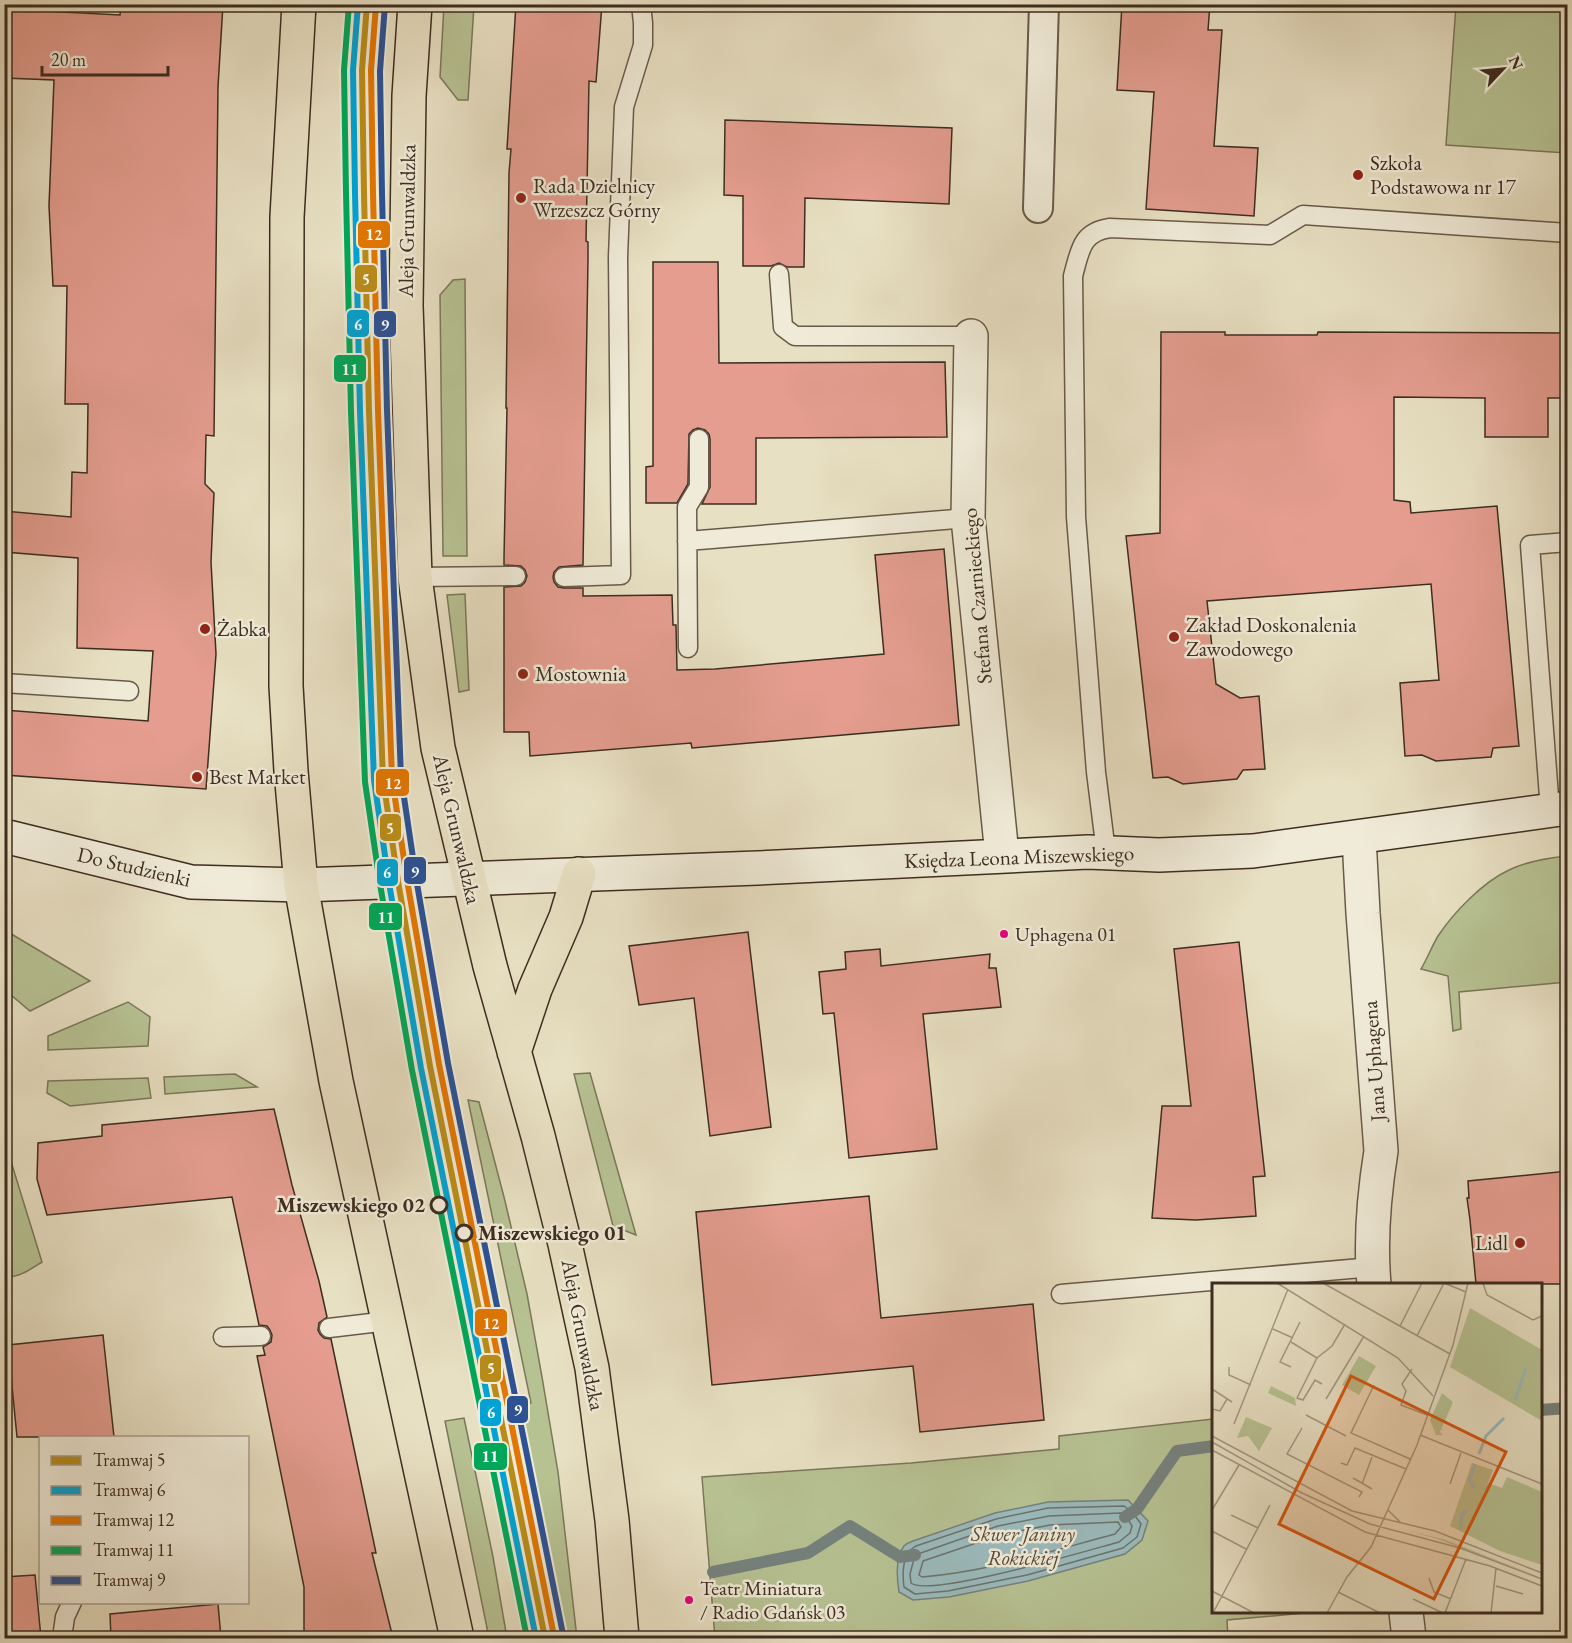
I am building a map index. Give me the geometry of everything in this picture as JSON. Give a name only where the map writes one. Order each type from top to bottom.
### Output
[{"type":"main road","points":[[299,4],[286,217],[286,686],[291,771],[302,885],[336,1081],[457,1638]]},
{"type":"main road","name":"Aleja Grunwaldzka","points":[[415,4],[409,96],[406,306],[415,577],[438,748],[490,966],[538,1136],[565,1244],[592,1368],[612,1520],[622,1638]]},
{"type":"main road","name":"Stefana Czarnieckiego","points":[[971,336],[968,518],[1002,855]]},
{"type":"main road","name":"Księdza Leona Miszewskiego","points":[[468,879],[758,868],[1002,855],[1106,852],[1159,855],[1253,851],[1559,809]]},
{"type":"main road","name":"Do Studzienki","points":[[4,836],[191,882],[302,885],[468,879]]},
{"type":"main road","name":"Jana Uphagena","points":[[1359,838],[1381,1151],[1375,1189],[1373,1276]]},
{"type":"main road","points":[[514,1052],[535,989],[567,917],[579,874]]},
{"type":"main road","points":[[1407,1613],[1409,1638]]},
{"type":"street","points":[[1038,208],[1044,4]]},
{"type":"lane","points":[[564,577],[621,574],[618,257],[624,107],[643,45],[644,23],[641,4]]},
{"type":"lane","points":[[1106,852],[1096,772],[1076,517],[1073,276],[1086,238],[1097,230],[1110,228],[1270,234],[1303,215],[1568,234]]},
{"type":"lane","points":[[778,274],[783,327],[795,336],[971,336]]},
{"type":"lane","points":[[688,648],[687,507],[699,487],[699,439]]},
{"type":"lane","points":[[687,541],[968,518]]},
{"type":"lane","points":[[1559,809],[1530,545],[1568,542]]},
{"type":"lane","points":[[415,577],[516,576]]},
{"type":"lane","points":[[4,683],[129,691]]},
{"type":"lane","points":[[1252,1283],[1373,1276]]},
{"type":"lane","points":[[1061,1294],[1212,1285]]},
{"type":"lane","points":[[329,1328],[388,1321]]},
{"type":"lane","points":[[223,1337],[261,1336]]},
{"type":"lane","points":[[62,1638],[65,1617],[71,1604]]},
{"type":"green space","points":[[444,5],[474,5],[468,100],[458,100],[440,77]]},
{"type":"green space","points":[[1456,5],[1567,5],[1567,153],[1446,145]]},
{"type":"green space","points":[[465,279],[467,556],[443,556],[440,295],[453,280]]},
{"type":"green space","points":[[465,594],[469,690],[459,692],[447,595]]},
{"type":"green space","points":[[1567,856],[1567,982],[1459,992],[1461,1029],[1453,1031],[1448,976],[1421,969],[1438,936],[1470,898],[1499,875],[1530,862]]},
{"type":"green space","points":[[8,932],[90,981],[30,1011],[5,990],[5,935]]},
{"type":"green space","points":[[128,1002],[150,1017],[148,1046],[48,1050],[48,1036]]},
{"type":"green space","points":[[590,1073],[636,1235],[613,1226],[574,1074]]},
{"type":"green space","points":[[235,1074],[257,1087],[165,1094],[164,1077]]},
{"type":"green space","points":[[148,1078],[151,1098],[70,1106],[47,1093],[48,1081]]},
{"type":"green space","points":[[468,1100],[479,1102],[527,1294],[558,1472],[577,1638],[552,1638],[511,1409],[531,1403]]},
{"type":"green space","points":[[5,1142],[42,1262],[9,1277],[4,1277]]},
{"type":"green space","points":[[464,1418],[507,1638],[489,1638],[445,1421]]},
{"type":"green space","name":"Skwer Janiny Rokickiej","points":[[1212,1419],[1212,1613],[1305,1613],[1227,1620],[1228,1638],[715,1638],[702,1477],[911,1463],[1059,1449],[1059,1436]]},
{"type":"water","points":[[1128,1500],[1148,1521],[1142,1540],[1125,1554],[1028,1581],[949,1597],[913,1600],[899,1592],[897,1575],[899,1556],[904,1546],[912,1541],[995,1513],[1048,1502]]},
{"type":"building","points":[[121,4],[223,4],[218,87],[214,436],[206,435],[205,484],[214,493],[211,562],[216,654],[206,789],[4,775],[4,710],[148,721],[153,651],[77,648],[78,558],[4,552],[4,511],[71,517],[72,472],[87,473],[88,404],[65,404],[67,286],[53,286],[49,206],[54,80],[4,78],[4,9],[120,15]]},
{"type":"building","points":[[516,4],[602,4],[596,82],[589,81],[583,565],[559,567],[554,572],[554,582],[558,587],[583,588],[583,596],[672,595],[673,625],[676,625],[677,670],[715,669],[884,654],[875,555],[944,549],[959,725],[692,748],[691,743],[530,756],[529,732],[504,732],[504,587],[521,586],[527,576],[521,566],[504,565],[511,149],[507,149]]},
{"type":"building","points":[[1122,4],[1210,4],[1208,30],[1222,30],[1214,146],[1258,148],[1254,216],[1146,209],[1154,92],[1117,90]]},
{"type":"building","points":[[725,120],[952,128],[949,204],[805,198],[804,267],[787,267],[779,263],[771,266],[743,266],[743,196],[724,195]]},
{"type":"building","points":[[653,262],[718,262],[719,363],[945,362],[947,437],[756,438],[756,504],[702,504],[710,487],[710,439],[705,430],[698,428],[689,434],[688,484],[677,503],[646,503],[646,467],[653,466]]},
{"type":"building","points":[[1161,332],[1225,332],[1225,335],[1317,335],[1318,332],[1568,333],[1568,398],[1548,398],[1548,437],[1485,437],[1485,398],[1394,397],[1394,500],[1410,502],[1411,513],[1497,506],[1519,746],[1493,748],[1491,757],[1436,761],[1422,755],[1405,756],[1400,683],[1439,680],[1431,584],[1207,601],[1216,684],[1240,698],[1259,696],[1265,769],[1243,770],[1237,779],[1183,784],[1168,777],[1153,778],[1126,536],[1160,533]]},
{"type":"building","points":[[748,932],[771,1127],[710,1136],[694,998],[639,1005],[629,946]]},
{"type":"building","points":[[1239,942],[1265,1176],[1253,1177],[1256,1216],[1196,1220],[1152,1218],[1162,1106],[1191,1106],[1174,949]]},
{"type":"building","points":[[880,949],[881,966],[990,954],[989,968],[996,968],[1001,1007],[923,1014],[937,1149],[849,1158],[834,1013],[823,1014],[819,972],[846,969],[845,952]]},
{"type":"building","points":[[274,1109],[292,1185],[319,1281],[327,1317],[319,1323],[318,1330],[324,1338],[331,1339],[376,1553],[372,1553],[393,1638],[304,1638],[304,1587],[257,1356],[265,1355],[263,1347],[271,1342],[272,1335],[267,1326],[259,1325],[232,1197],[47,1215],[37,1179],[38,1143],[102,1136],[102,1125]]},
{"type":"building","name":"Lidl","points":[[1568,1171],[1568,1284],[1476,1283],[1467,1198],[1469,1198],[1468,1181]]},
{"type":"building","points":[[869,1196],[881,1318],[1033,1304],[1044,1420],[920,1432],[913,1366],[712,1385],[696,1212]]},
{"type":"building","points":[[103,1335],[114,1436],[17,1437],[8,1345]]},
{"type":"building","points":[[35,1575],[41,1638],[4,1638],[4,1577]]},
{"type":"building","points":[[218,1604],[221,1638],[111,1638],[110,1614]]},
{"type":"waterway","points":[[1542,1410],[1568,1408]]},
{"type":"waterway","points":[[1125,1517],[1137,1509],[1177,1451],[1212,1446]]},
{"type":"waterway","points":[[713,1572],[808,1553],[850,1526],[900,1557],[915,1555]]},
{"type":"tram line","name":"11","points":[[349,4],[344,70],[346,193],[351,412],[365,782],[412,1070],[527,1638]]},
{"type":"tram line","name":"6","points":[[358,4],[353,70],[355,193],[360,411],[374,780],[421,1068],[536,1638]]},
{"type":"tram line","name":"5","points":[[367,4],[362,70],[364,193],[369,411],[383,779],[430,1066],[545,1638]]},
{"type":"tram line","name":"12","points":[[376,5],[371,70],[373,193],[378,411],[392,778],[439,1064],[554,1636]]},
{"type":"tram line","name":"9","points":[[385,5],[380,71],[382,193],[387,410],[401,777],[448,1063],[563,1634]]},
{"type":"place","name":"Szkoła Podstawowa nr 17","points":[[1358,175]]},
{"type":"place","name":"Rada Dzielnicy Wrzeszcz Górny","points":[[521,198]]},
{"type":"place","name":"Żabka","points":[[205,629]]},
{"type":"place","name":"Zakład Doskonalenia Zawodowego","points":[[1174,637]]},
{"type":"place","name":"Mostownia","points":[[523,674]]},
{"type":"place","name":"Best Market","points":[[197,777]]},
{"type":"place","name":"Uphagena 01","points":[[1004,934]]},
{"type":"place","name":"Miszewskiego 02","points":[[439,1205]]},
{"type":"place","name":"Miszewskiego 01","points":[[464,1233]]},
{"type":"place","name":"Lidl","points":[[1520,1243]]},
{"type":"place","name":"Teatr Miniatura / Radio Gdańsk 03","points":[[689,1600]]}]
